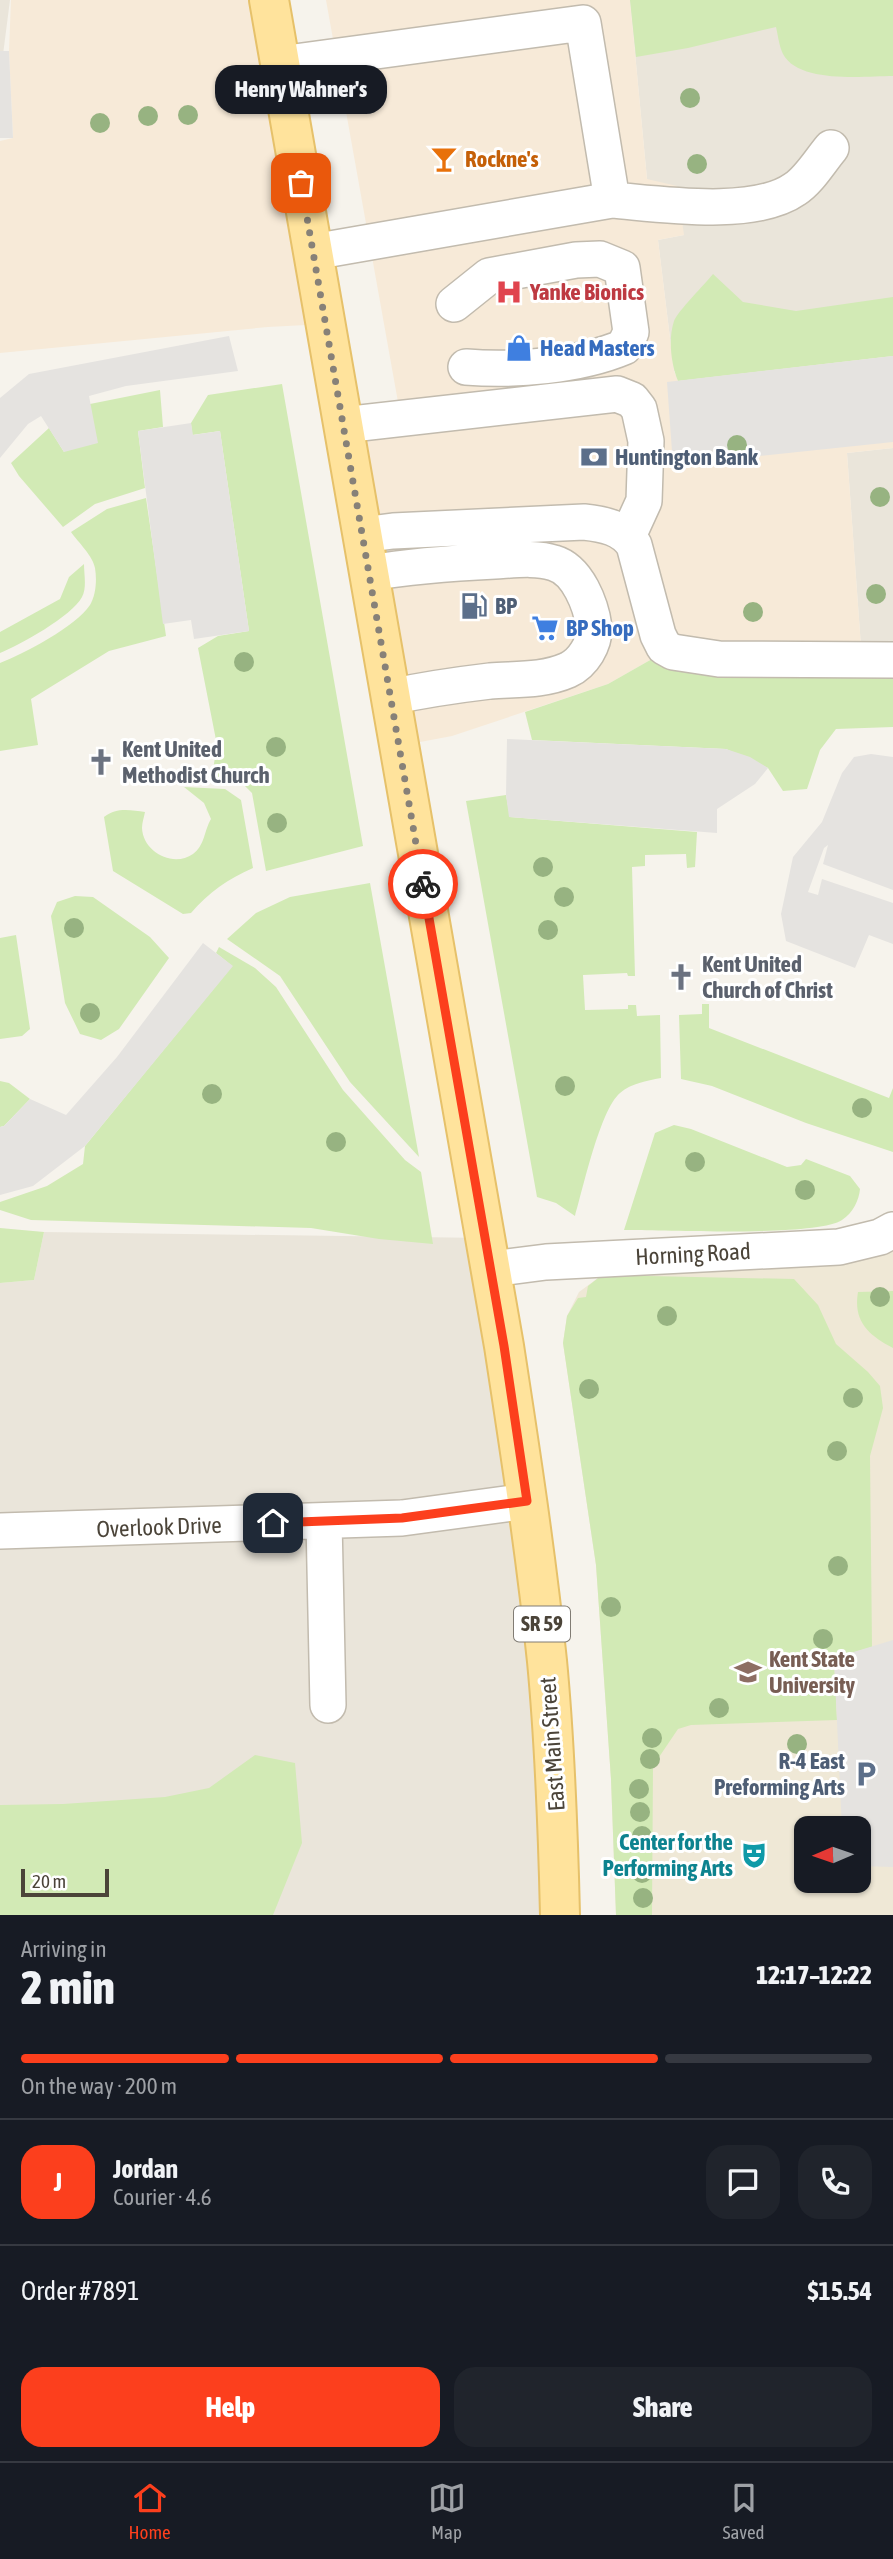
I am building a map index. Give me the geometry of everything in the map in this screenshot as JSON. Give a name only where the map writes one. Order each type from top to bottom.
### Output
[{"type":"main road","name":"East Main Street","points":[[269,0],[491,1269],[527,1501],[547,1662],[556,1794],[560,1915]]},
{"type":"street","points":[[280,64],[583,23],[612,200]]},
{"type":"street","points":[[313,252],[612,200],[695,207],[775,200],[797,188],[831,148]]},
{"type":"street","points":[[454,304],[489,276],[576,260],[600,259],[622,268],[631,332],[624,347],[601,357],[502,370],[466,367]]},
{"type":"street","points":[[343,425],[617,394],[632,400],[639,409],[646,441],[644,500],[628,536]]},
{"type":"street","points":[[362,535],[403,530],[584,522],[615,529],[628,536],[638,557],[658,635],[664,647],[673,652],[719,659],[893,660]]},
{"type":"street","points":[[369,573],[441,563],[530,560],[555,563],[570,575],[584,592],[592,614],[594,635],[583,659],[569,669],[540,679],[440,686],[390,697]]},
{"type":"street","name":"Horning Road","points":[[491,1269],[546,1262],[839,1247],[880,1237],[893,1230]]},
{"type":"street","name":"Overlook Drive","points":[[0,1531],[402,1518],[527,1501]]},
{"type":"street","points":[[324,1521],[328,1705]]},
{"type":"shaded area","points":[[0,0],[10,0],[0,78]]},
{"type":"shaded area","points":[[11,0],[269,0],[325,324],[0,353],[0,141],[13,138],[9,51]]},
{"type":"shaded area","points":[[326,0],[630,0],[647,179],[677,186],[684,235],[658,240],[674,371],[678,381],[893,356],[893,448],[847,453],[861,646],[652,659],[608,684],[452,736],[399,746],[341,413],[398,402]]},
{"type":"shaded area","points":[[630,0],[893,0],[893,356],[674,371],[658,240],[684,235],[647,179]]},
{"type":"shaded area","points":[[0,51],[9,51],[13,138],[0,138]]},
{"type":"shaded area","points":[[229,336],[238,371],[126,386],[89,396],[98,443],[64,452],[41,416],[28,424],[0,458],[0,398],[29,374]]},
{"type":"shaded area","points":[[893,356],[893,442],[673,465],[667,382]]},
{"type":"shaded area","points":[[191,423],[193,435],[220,431],[249,631],[194,639],[191,620],[163,624],[138,431]]},
{"type":"shaded area","points":[[893,448],[893,647],[861,647],[847,453]]},
{"type":"shaded area","points":[[507,739],[726,749],[750,757],[768,768],[755,784],[717,809],[717,833],[509,817],[506,795]]},
{"type":"shaded area","points":[[871,754],[893,757],[893,890],[823,864],[828,845],[824,848],[808,892],[818,895],[822,879],[893,903],[893,944],[869,935],[855,968],[786,941],[781,914],[793,857],[822,822],[842,773],[854,757]]},
{"type":"shaded area","points":[[203,943],[233,966],[85,1146],[33,1186],[0,1195],[0,1127],[30,1099],[66,1115],[117,1057]]},
{"type":"shaded area","name":"Kent State University","points":[[893,1230],[893,1915],[616,1915],[611,1779],[596,1565],[563,1343],[567,1316],[579,1292],[602,1275]]},
{"type":"shaded area","points":[[44,1232],[485,1238],[560,1915],[0,1915],[0,1283],[34,1280]]},
{"type":"shaded area","name":"R-4 East Preforming Arts","points":[[893,1640],[893,1867],[872,1866],[872,1816],[841,1816],[834,1658]]},
{"type":"green space","points":[[630,0],[893,0],[893,76],[833,76],[803,70],[791,64],[783,54],[776,27],[636,57]]},
{"type":"green space","points":[[713,274],[743,302],[796,311],[893,297],[893,356],[678,381],[671,351],[674,321]]},
{"type":"green space","points":[[282,384],[363,846],[266,871],[252,793],[240,781],[212,776],[217,745],[198,648],[218,636],[249,631],[220,431],[192,435],[191,423],[208,395]]},
{"type":"green space","points":[[160,390],[163,427],[138,431],[145,488],[95,504],[63,527],[11,463],[49,428],[64,452],[90,404]]},
{"type":"green space","points":[[146,498],[166,636],[109,651],[31,699],[38,745],[0,751],[0,663],[62,630],[83,613],[94,597],[94,563],[71,532],[107,509]]},
{"type":"green space","points":[[84,564],[84,589],[76,605],[45,629],[0,653],[0,632],[60,599],[69,577]]},
{"type":"green space","points":[[652,659],[893,661],[893,727],[836,729],[820,750],[807,789],[783,791],[768,768],[726,749],[532,740],[525,712],[608,684]]},
{"type":"green space","points":[[184,787],[225,789],[241,800],[253,868],[219,887],[191,913],[183,914],[113,871],[104,817],[119,810],[145,812],[142,828],[144,837],[153,850],[168,858],[185,858],[200,846],[211,819],[204,803]]},
{"type":"green space","points":[[506,795],[510,817],[697,832],[695,867],[687,868],[686,854],[645,855],[645,866],[632,867],[635,976],[628,976],[627,973],[583,975],[585,1010],[628,1009],[628,1005],[636,1005],[637,1016],[660,1015],[661,1078],[629,1087],[613,1102],[599,1132],[575,1216],[556,1203],[537,1197],[466,801]]},
{"type":"green space","points":[[370,883],[419,1157],[350,1082],[280,976],[227,939],[256,913],[290,897]]},
{"type":"green space","points":[[75,896],[93,897],[150,937],[169,958],[119,1029],[101,1040],[80,1034],[65,1003],[51,916],[57,902]]},
{"type":"green space","points":[[16,935],[30,1029],[22,1036],[0,1039],[0,938]]},
{"type":"green space","points":[[219,947],[255,968],[276,987],[343,1090],[405,1160],[421,1172],[433,1244],[311,1228],[31,1220],[0,1210],[0,1202],[47,1186],[83,1164],[85,1146],[232,966],[216,953]]},
{"type":"green space","points":[[702,1004],[709,1004],[709,1028],[889,1098],[893,1088],[893,1152],[806,1123],[712,1086],[681,1079],[679,1015],[702,1014]]},
{"type":"green space","points":[[0,1081],[9,1083],[30,1099],[0,1127]]},
{"type":"green space","points":[[674,1125],[691,1129],[787,1167],[801,1165],[806,1159],[850,1176],[860,1189],[857,1202],[842,1220],[803,1229],[624,1230],[655,1133]]},
{"type":"green space","points":[[0,1228],[44,1232],[34,1280],[0,1283]]},
{"type":"green space","name":"Kent State University","points":[[602,1275],[794,1279],[818,1305],[836,1344],[880,1386],[883,1408],[870,1456],[872,1647],[834,1658],[837,1720],[691,1725],[678,1729],[653,1766],[652,1915],[616,1915],[611,1779],[596,1565],[563,1343],[567,1316],[578,1298],[586,1297],[588,1286]]},
{"type":"green space","points":[[893,1291],[893,1348],[876,1338],[864,1326],[857,1302],[858,1292]]},
{"type":"green space","points":[[255,1755],[295,1763],[302,1843],[273,1915],[0,1915],[0,1805],[165,1797],[209,1788]]},
{"type":"way so far","points":[[301,183],[423,884]]},
{"type":"place","name":"Rockne's","points":[[444,159]]},
{"type":"place","name":"Henry Wahner's","points":[[301,183]]},
{"type":"place","name":"Yanke Bionics","points":[[509,292]]},
{"type":"place","name":"Head Masters","points":[[519,348]]},
{"type":"place","name":"Huntington Bank","points":[[594,457]]},
{"type":"place","name":"BP","points":[[474,606]]},
{"type":"place","name":"BP Shop","points":[[545,628]]},
{"type":"place","name":"Kent United Methodist Church","points":[[101,762]]},
{"type":"place","name":"Kent United Church of Christ","points":[[681,977]]},
{"type":"place","name":"Kent State University","points":[[748,1672]]},
{"type":"place","name":"R-4 East Preforming Arts","points":[[866,1774]]},
{"type":"place","name":"Center for the Performing Arts","points":[[754,1855]]},
{"type":"route","points":[[273,1523],[402,1518],[527,1501],[504,1346],[423,884]]}]
